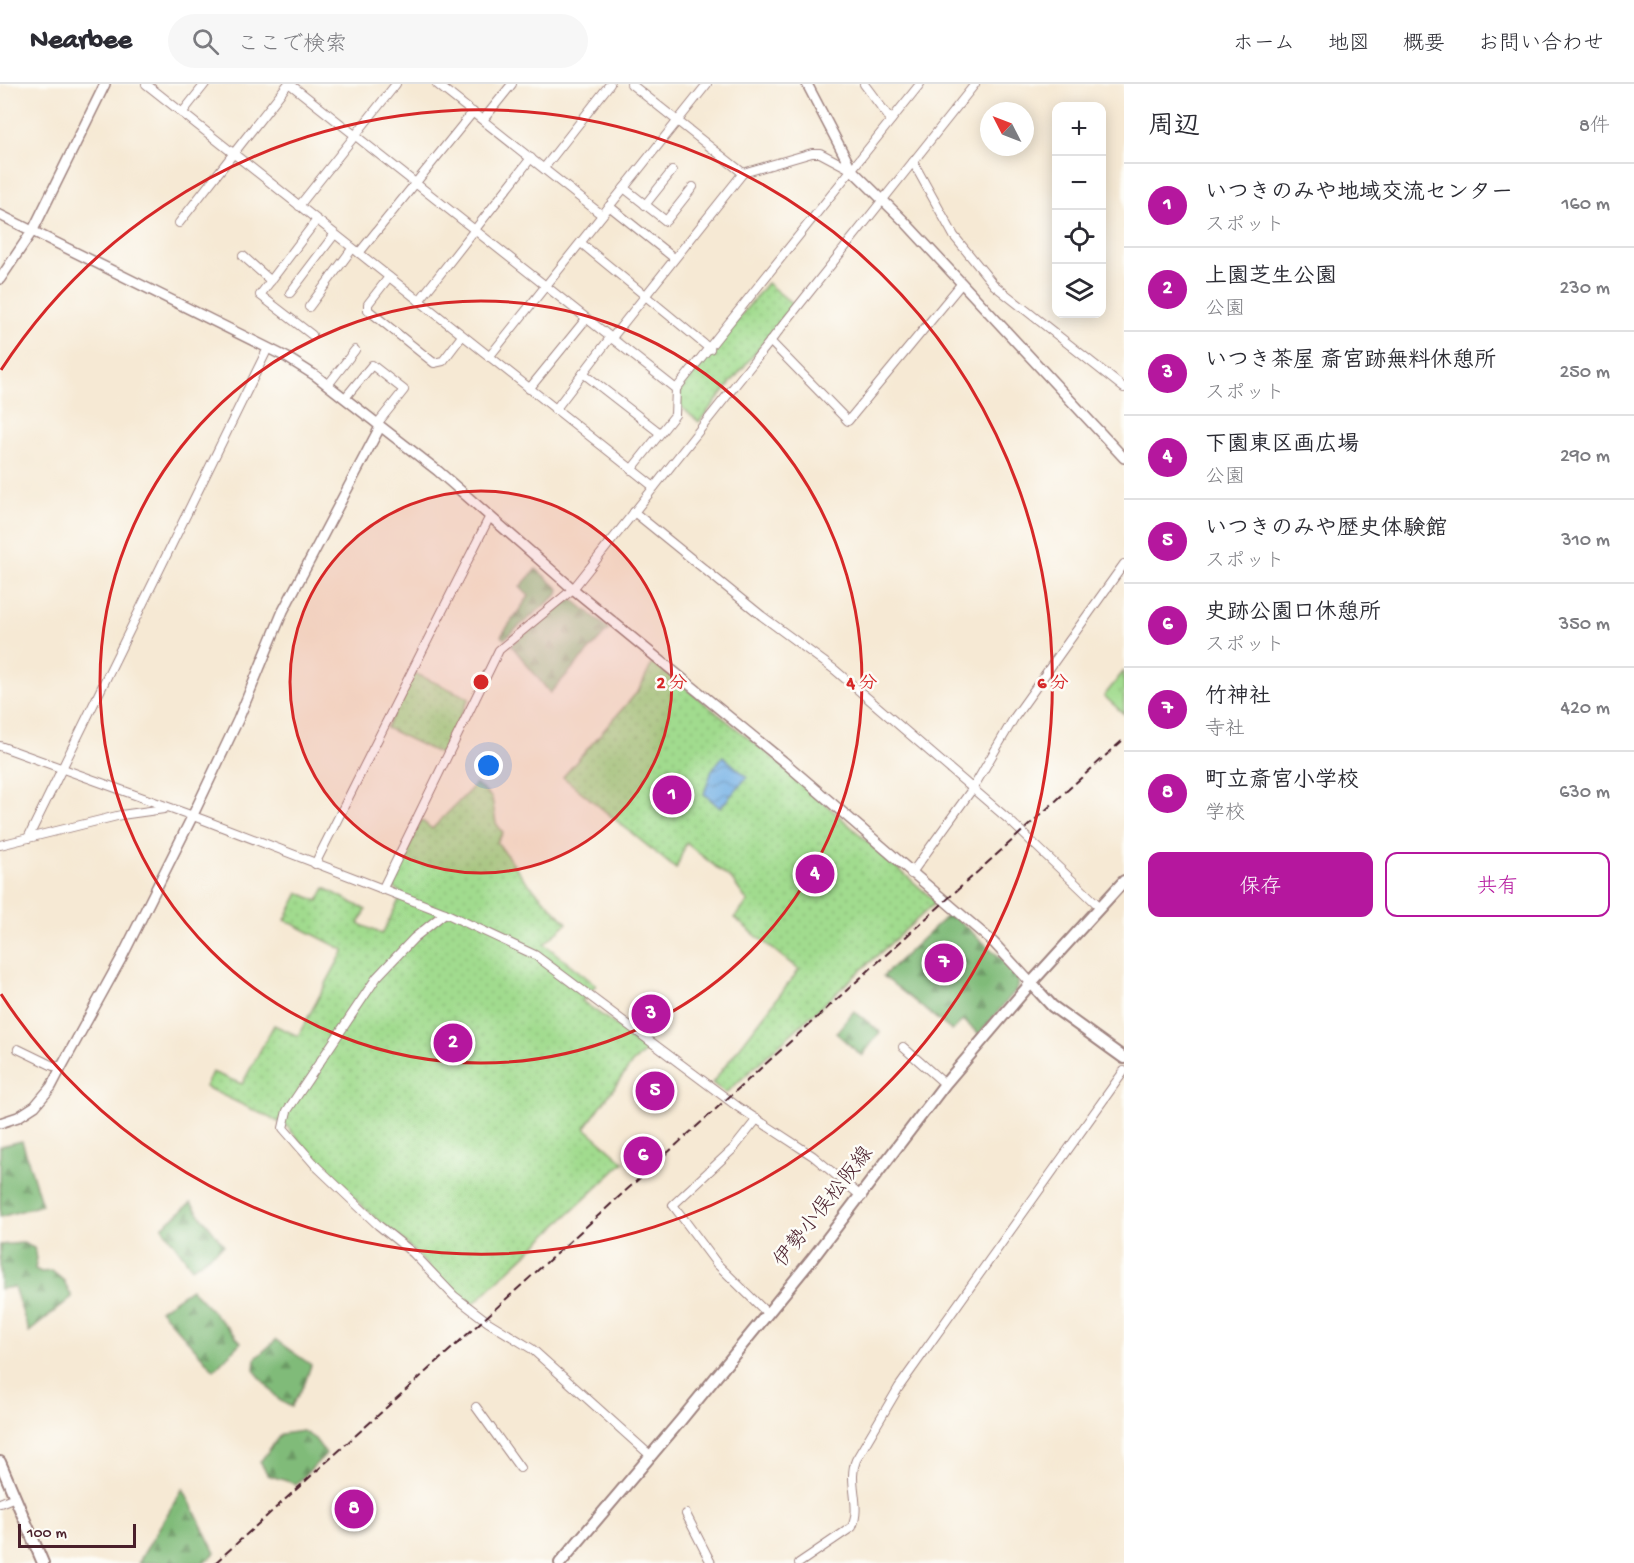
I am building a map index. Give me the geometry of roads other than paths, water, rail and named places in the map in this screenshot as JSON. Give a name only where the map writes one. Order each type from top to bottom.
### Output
[{"type":"main road","name":"伊勢小俣松阪線","points":[[560,1563],[651,1456],[862,1197],[945,1084],[1031,982],[1124,881]]},
{"type":"main road","points":[[1031,982],[1052,1006],[1124,1058]]},
{"type":"main road","points":[[0,1462],[43,1563]]},
{"type":"street","points":[[0,279],[33,230],[105,84]]},
{"type":"street","points":[[146,84],[654,487]]},
{"type":"street","points":[[182,113],[205,84]]},
{"type":"street","points":[[179,223],[289,84],[300,87],[356,135],[676,389]]},
{"type":"street","points":[[298,206],[396,84]]},
{"type":"street","points":[[437,84],[602,215]]},
{"type":"street","points":[[483,120],[512,84]]},
{"type":"street","points":[[544,168],[610,84]]},
{"type":"street","points":[[631,84],[743,173]]},
{"type":"street","points":[[489,357],[707,84]]},
{"type":"street","points":[[864,84],[891,120]]},
{"type":"street","points":[[631,470],[675,415],[676,389],[920,84]]},
{"type":"street","points":[[382,890],[499,650],[573,589],[975,84]]},
{"type":"street","points":[[810,85],[852,170]]},
{"type":"street","points":[[309,308],[473,112]]},
{"type":"street","points":[[555,410],[743,173],[812,153],[820,153],[852,170],[883,200],[1124,458]]},
{"type":"street","points":[[419,301],[531,158]]},
{"type":"street","points":[[913,162],[954,236],[994,285],[1124,388]]},
{"type":"street","points":[[645,205],[672,171]]},
{"type":"street","points":[[624,188],[666,221],[693,187]]},
{"type":"street","points":[[609,206],[674,258]]},
{"type":"street","points":[[0,215],[268,348],[295,362],[328,385],[490,516],[573,589],[783,761],[1006,954],[1031,982]]},
{"type":"street","points":[[312,335],[260,296],[316,221]]},
{"type":"street","points":[[291,293],[334,235]]},
{"type":"street","points":[[581,243],[710,349]]},
{"type":"street","points":[[243,256],[271,280]]},
{"type":"street","points":[[389,278],[368,304],[368,310],[434,363],[443,361],[462,336]]},
{"type":"street","points":[[770,341],[848,422],[962,283]]},
{"type":"street","points":[[529,389],[586,319]]},
{"type":"street","points":[[28,838],[268,348]]},
{"type":"street","points":[[328,385],[355,350]]},
{"type":"street","points":[[0,1123],[18,1117],[35,1106],[51,1087],[122,957],[192,817],[238,720],[283,611],[379,426],[404,390],[372,365],[345,399]]},
{"type":"street","points":[[583,373],[660,433]]},
{"type":"street","points":[[634,512],[762,616],[835,670],[973,788],[1099,906]]},
{"type":"street","points":[[315,864],[490,516]]},
{"type":"street","points":[[911,873],[973,788],[1014,718],[1124,564]]},
{"type":"street","points":[[0,746],[445,913],[499,936],[535,955],[757,1119],[813,1156],[862,1197]]},
{"type":"street","points":[[0,845],[121,815],[168,809]]},
{"type":"street","points":[[445,913],[414,938],[377,977],[287,1111],[283,1128],[317,1167],[378,1225],[413,1253],[454,1296],[488,1322],[532,1348],[651,1456]]},
{"type":"street","points":[[903,1047],[945,1084]]},
{"type":"street","points":[[18,1049],[53,1066],[62,1066]]},
{"type":"street","points":[[799,1563],[852,1527],[855,1504],[853,1468],[899,1387],[1124,1071]]},
{"type":"street","points":[[757,1119],[734,1148],[673,1205],[717,1264],[767,1313]]},
{"type":"street","points":[[476,1407],[520,1468]]},
{"type":"street","points":[[0,1503],[15,1497]]},
{"type":"street","points":[[686,1514],[711,1563]]},
{"type":"water","points":[[723,756],[747,777],[720,808],[704,794],[712,770]]},
{"type":"railway","points":[[215,1563],[1124,739]]},
{"type":"place","name":"いつきのみや地域交流センター","points":[[672,795]]},
{"type":"place","name":"下園東区画広場","points":[[815,874]]},
{"type":"place","name":"竹神社","points":[[944,963]]},
{"type":"place","name":"いつき茶屋 斎宮跡無料休憩所","points":[[651,1014]]},
{"type":"place","name":"上園芝生公園","points":[[453,1043]]},
{"type":"place","name":"いつきのみや歴史体験館","points":[[655,1091]]},
{"type":"place","name":"史跡公園口休憩所","points":[[643,1156]]},
{"type":"place","name":"町立斎宮小学校","points":[[354,1509]]}]
